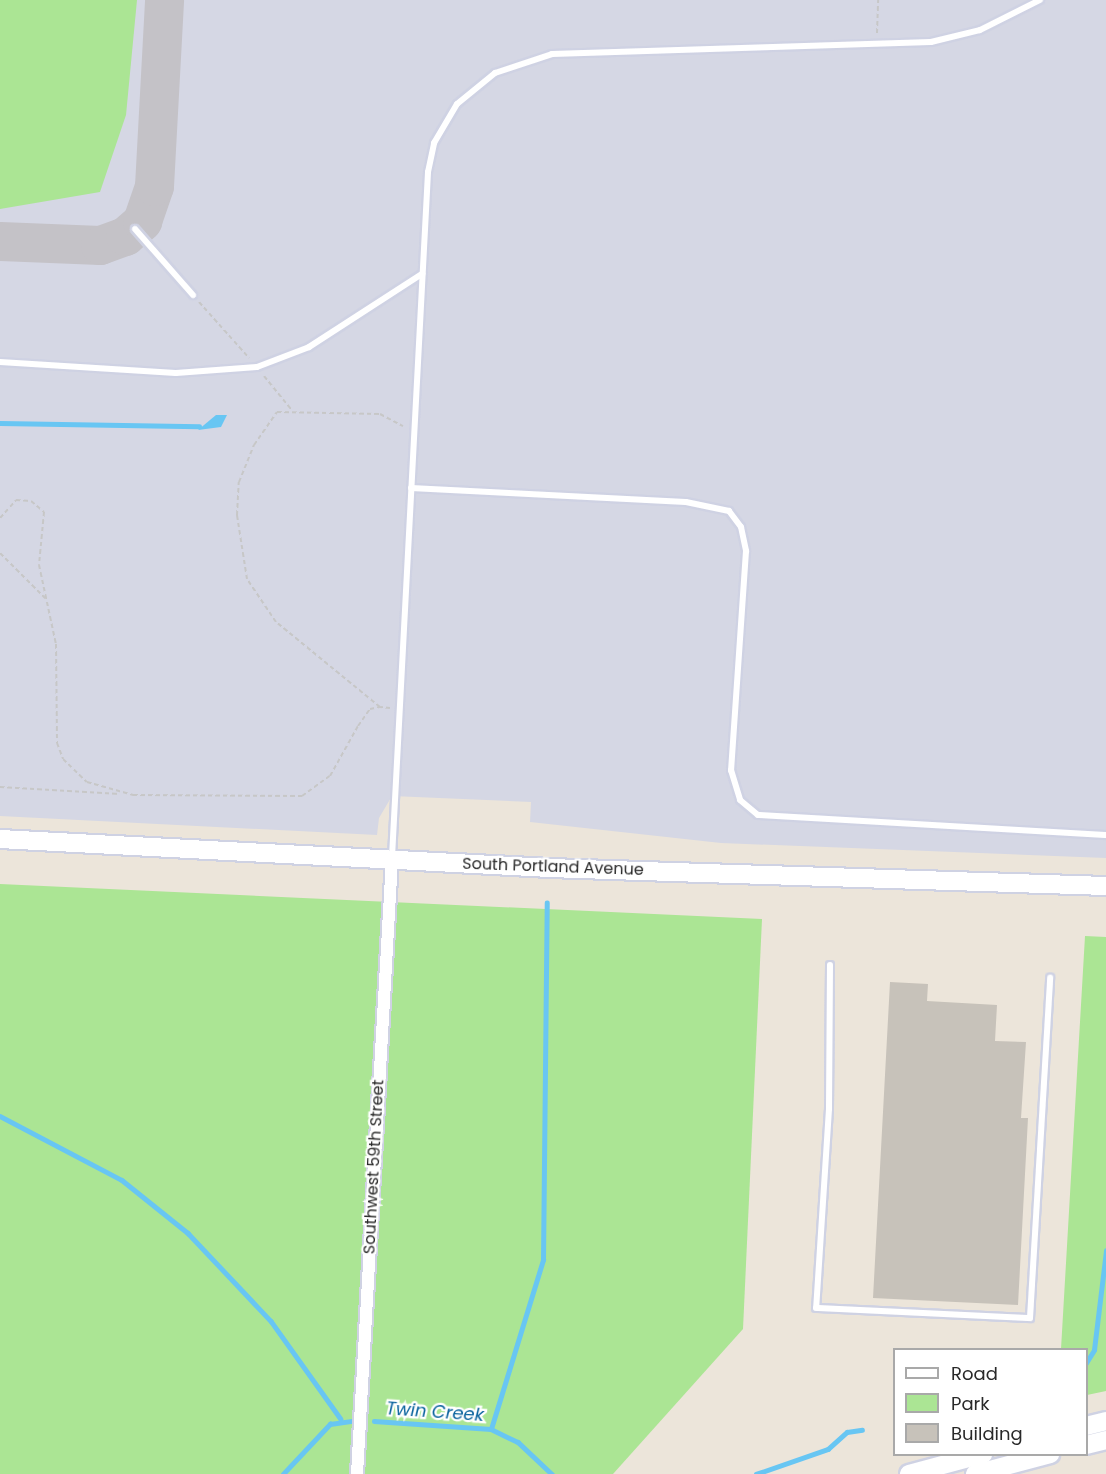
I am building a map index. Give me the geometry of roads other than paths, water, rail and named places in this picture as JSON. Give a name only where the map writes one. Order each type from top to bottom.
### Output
[{"type":"main road","name":"South Portland Avenue","points":[[0,839],[392,860],[1106,886]]},
{"type":"main road","points":[[1088,1426],[1106,1421]]},
{"type":"main road","points":[[1088,1444],[1106,1440]]},
{"type":"main road","points":[[909,1474],[979,1456]]},
{"type":"main road","points":[[975,1474],[1046,1456]]},
{"type":"street","name":"Southwest 59th Street","points":[[357,1474],[392,860]]},
{"type":"lane","points":[[392,860],[422,274],[434,143],[457,104],[495,73],[552,54],[876,47],[980,30],[1040,0]]},
{"type":"lane","points":[[135,229],[193,295]]},
{"type":"lane","points":[[0,362],[176,373],[257,367],[309,347],[422,274]]},
{"type":"lane","points":[[411,488],[686,502],[718,506],[736,518],[746,558],[731,770],[740,800],[753,812],[789,820],[1106,835]]},
{"type":"lane","points":[[830,965],[829,1109],[816,1308],[1030,1318],[1050,978]]},
{"type":"water","points":[[216,415],[227,415],[221,427],[198,430]]},
{"type":"waterway","points":[[0,423],[199,426]]},
{"type":"waterway","points":[[491,1429],[543,1260],[547,903]]},
{"type":"waterway","points":[[0,1116],[122,1180],[188,1233],[271,1321],[341,1419]]},
{"type":"waterway","points":[[1088,1360],[1094,1350],[1106,1251]]},
{"type":"waterway","name":"Twin Creek","points":[[283,1474],[330,1424],[352,1421]]},
{"type":"waterway","name":"Twin Creek","points":[[374,1421],[491,1429],[518,1442],[552,1474]]},
{"type":"waterway","points":[[756,1474],[828,1449],[847,1432],[862,1430]]}]
